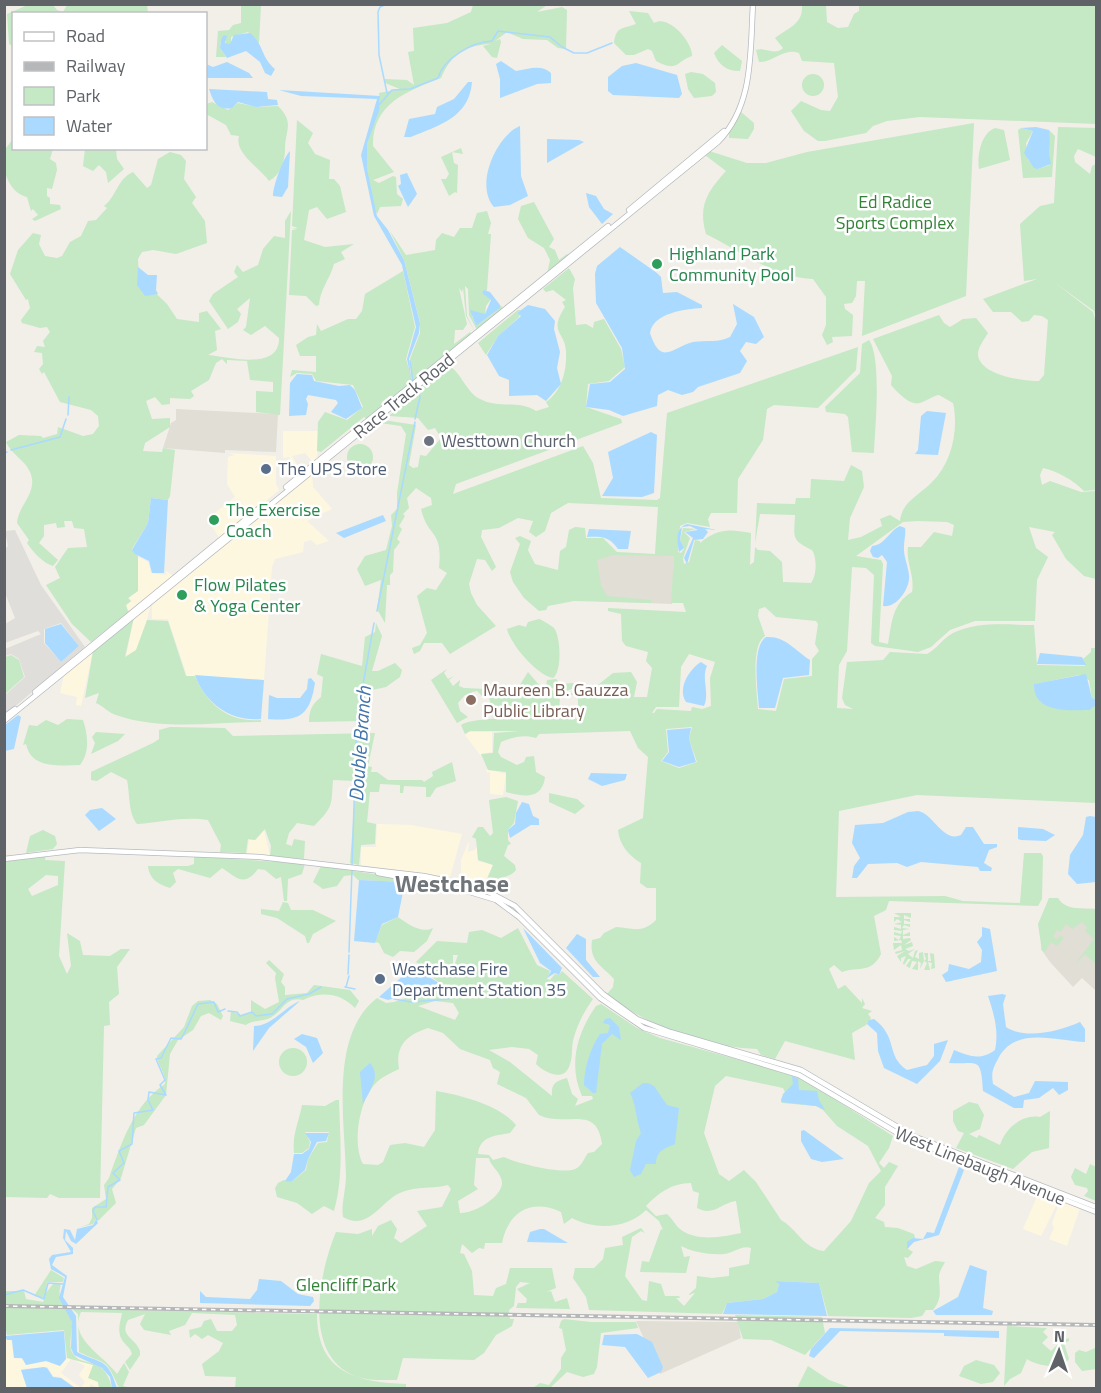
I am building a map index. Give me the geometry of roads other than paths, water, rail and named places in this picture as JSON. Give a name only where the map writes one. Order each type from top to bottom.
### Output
[{"type":"main road","name":"Race Track Road","points":[[426,377],[646,199],[667,186],[727,128],[740,109],[749,75],[753,4]]},
{"type":"main road","name":"Race Track Road","points":[[4,719],[414,387],[689,160],[704,151]]},
{"type":"main road","points":[[667,186],[689,160]]},
{"type":"main road","points":[[612,227],[633,215]]},
{"type":"main road","name":"Race Track Road","points":[[156,595],[309,473],[318,463]]},
{"type":"main road","name":"West Linebaugh Avenue","points":[[12,857],[55,852],[135,851],[260,858],[401,875],[472,891],[503,903],[600,998],[644,1028],[818,1079],[901,1130],[1096,1207]]},
{"type":"main road","points":[[4,860],[55,852]]},
{"type":"main road","name":"West Linebaugh Avenue","points":[[789,1069],[906,1138],[1096,1212]]},
{"type":"water","points":[[250,33],[258,41],[275,69],[271,76],[265,73],[260,62],[246,51],[227,58],[220,48],[224,35],[227,36],[225,43],[230,44],[234,35]]},
{"type":"water","points":[[501,61],[516,71],[535,68],[547,70],[551,73],[551,83],[537,84],[500,98],[500,79],[496,64]]},
{"type":"water","points":[[227,62],[249,73],[253,78],[207,78],[207,64],[213,67]]},
{"type":"water","points":[[636,63],[677,75],[682,94],[679,98],[613,95],[608,91],[608,77],[622,66]]},
{"type":"water","points":[[468,82],[472,82],[470,94],[459,112],[451,119],[411,137],[404,137],[409,119],[435,114],[437,107],[454,99]]},
{"type":"water","points":[[209,89],[267,92],[268,99],[277,100],[278,105],[256,107],[238,102],[232,108],[227,109],[214,101]]},
{"type":"water","points":[[279,90],[380,96],[379,111],[367,144],[367,169],[377,216],[388,230],[404,260],[420,323],[419,333],[409,359],[411,379],[407,359],[416,327],[402,265],[374,216],[361,155],[377,99],[301,96]]},
{"type":"water","points":[[520,126],[521,176],[528,196],[510,205],[494,207],[488,198],[487,174],[503,139]]},
{"type":"water","points":[[1036,127],[1049,130],[1050,138],[1051,164],[1038,169],[1034,168],[1024,153],[1033,131],[1021,128]]},
{"type":"water","points":[[547,139],[579,140],[584,142],[547,163]]},
{"type":"water","points":[[290,151],[288,187],[282,197],[273,196],[279,172]]},
{"type":"water","points":[[407,173],[417,194],[408,207],[398,186],[401,184],[400,175]]},
{"type":"water","points":[[586,193],[596,196],[604,209],[613,214],[602,224],[589,207]]},
{"type":"water","points":[[620,247],[661,277],[663,293],[677,292],[702,305],[702,308],[671,313],[652,326],[650,333],[654,343],[663,352],[693,342],[717,341],[730,337],[737,324],[733,304],[754,317],[764,337],[756,344],[746,342],[740,351],[747,361],[740,373],[698,387],[693,392],[682,395],[668,390],[658,395],[657,406],[623,416],[609,410],[586,407],[590,384],[610,382],[625,369],[622,348],[596,303],[597,266]]},
{"type":"water","points":[[138,267],[148,275],[157,275],[158,294],[145,296],[137,285]]},
{"type":"water","points":[[484,290],[490,292],[500,308],[476,326],[470,310],[485,314],[491,300],[482,293]]},
{"type":"water","points":[[528,305],[545,309],[555,321],[554,329],[560,352],[557,368],[561,384],[546,401],[537,395],[509,396],[509,380],[499,376],[487,355],[498,336],[521,316],[517,313]]},
{"type":"water","points":[[297,374],[312,375],[314,381],[339,386],[350,385],[355,390],[362,408],[346,419],[331,412],[338,403],[336,400],[308,395],[306,415],[289,416],[290,383]]},
{"type":"water","points":[[927,411],[946,413],[938,455],[915,454],[918,450],[921,416]]},
{"type":"water","points":[[651,432],[657,435],[654,493],[642,497],[602,496],[613,478],[608,452]]},
{"type":"water","points":[[151,498],[168,500],[164,573],[152,573],[149,561],[132,550],[148,523]]},
{"type":"water","points":[[383,515],[386,521],[344,538],[336,533]]},
{"type":"water","points":[[687,524],[717,530],[705,529],[708,532],[703,539],[694,540],[687,564],[684,558],[693,538],[685,532],[698,530],[690,526],[682,527]]},
{"type":"water","points":[[900,526],[905,528],[904,551],[909,575],[908,584],[897,602],[883,606],[887,562],[882,555],[878,558],[873,557],[870,551],[872,546],[884,541]]},
{"type":"water","points":[[682,527],[680,540],[684,548],[679,552],[677,539]]},
{"type":"water","points":[[589,529],[631,531],[628,549],[618,549],[605,538],[587,537]]},
{"type":"water","points":[[61,624],[79,646],[61,662],[45,643],[45,629]]},
{"type":"water","points":[[766,637],[784,641],[810,660],[809,675],[783,678],[775,708],[759,708],[757,660],[761,642]]},
{"type":"water","points":[[1040,653],[1082,657],[1086,665],[1037,664]]},
{"type":"water","points":[[701,662],[707,666],[704,706],[686,702],[683,691],[692,669]]},
{"type":"water","points":[[1086,674],[1092,698],[1096,699],[1096,705],[1090,710],[1054,708],[1040,701],[1035,694],[1034,684]]},
{"type":"water","points":[[195,675],[264,680],[261,719],[240,717],[221,709],[205,695]]},
{"type":"water","points":[[311,678],[315,683],[313,693],[307,708],[302,713],[289,719],[268,719],[269,695],[277,698],[300,698],[307,689],[308,679]]},
{"type":"water","points":[[18,715],[21,717],[14,749],[5,751],[5,725]]},
{"type":"water","points":[[691,728],[689,739],[696,762],[679,767],[662,761],[669,752],[667,730]]},
{"type":"water","points":[[591,773],[627,774],[625,780],[602,786],[588,779]]},
{"type":"water","points":[[522,802],[529,804],[533,816],[539,819],[539,825],[531,825],[510,838],[508,830],[515,824],[516,813]]},
{"type":"water","points":[[102,808],[116,819],[99,831],[85,815],[90,810]]},
{"type":"water","points":[[908,812],[924,813],[949,835],[961,835],[966,827],[973,827],[984,844],[997,844],[997,847],[989,850],[984,863],[992,868],[991,871],[980,871],[978,867],[921,862],[907,867],[897,863],[868,864],[857,878],[852,878],[854,866],[860,858],[852,843],[855,825],[883,823]]},
{"type":"water","points":[[1086,817],[1096,817],[1096,882],[1077,884],[1068,874],[1070,855],[1083,835]]},
{"type":"water","points":[[1018,827],[1043,829],[1055,835],[1046,841],[1021,840],[1018,839]]},
{"type":"water","points":[[359,880],[405,882],[398,917],[382,924],[375,943],[354,941]]},
{"type":"water","points":[[982,927],[990,929],[997,971],[946,982],[942,975],[948,971],[949,964],[969,969],[981,962],[982,950],[977,942],[982,936]]},
{"type":"water","points":[[523,928],[562,968],[559,975],[555,973],[547,978],[551,971],[540,963]]},
{"type":"water","points":[[577,934],[586,939],[586,960],[600,977],[593,977],[566,948]]},
{"type":"water","points":[[413,967],[439,983],[439,986],[388,1000],[379,997]]},
{"type":"water","points":[[1006,995],[1003,1004],[1006,1027],[1014,1031],[1033,1034],[1053,1031],[1080,1022],[1085,1029],[1085,1042],[1050,1038],[1026,1038],[1016,1041],[999,1057],[993,1070],[993,1084],[1014,1097],[1029,1093],[1035,1081],[1068,1082],[1068,1090],[1059,1095],[1053,1088],[1039,1098],[1024,1100],[1023,1108],[1014,1108],[983,1091],[979,1066],[972,1063],[949,1063],[954,1050],[970,1056],[979,1056],[995,1050],[996,1029],[988,996]]},
{"type":"water","points":[[300,1001],[269,1028],[253,1051],[254,1026],[272,1020]]},
{"type":"water","points":[[610,1018],[619,1027],[621,1040],[612,1034],[602,1044],[596,1093],[593,1093],[584,1085],[584,1078],[594,1045],[600,1034],[608,1033],[610,1025],[603,1023],[605,1019]]},
{"type":"water","points":[[874,1019],[887,1033],[896,1058],[907,1070],[927,1065],[934,1056],[934,1044],[948,1040],[940,1061],[917,1084],[884,1068],[878,1051],[877,1033],[867,1024],[869,1020]]},
{"type":"water","points":[[302,1034],[317,1038],[323,1053],[313,1063],[306,1047],[294,1039]]},
{"type":"water","points":[[370,1063],[375,1078],[363,1104],[360,1072]]},
{"type":"water","points":[[792,1076],[798,1078],[799,1090],[817,1091],[825,1110],[816,1106],[781,1102],[783,1094],[793,1084]]},
{"type":"water","points":[[643,1083],[654,1086],[667,1105],[679,1108],[675,1144],[660,1153],[656,1164],[646,1164],[641,1174],[634,1177],[630,1170],[636,1141],[641,1133],[630,1093]]},
{"type":"water","points":[[804,1130],[844,1159],[822,1162],[811,1159],[801,1141],[801,1131]]},
{"type":"water","points":[[305,1133],[329,1133],[326,1141],[317,1142],[305,1170],[291,1182],[285,1181],[291,1172],[294,1154],[302,1154],[309,1149],[311,1142]]},
{"type":"water","points":[[959,1167],[964,1170],[939,1235],[914,1242],[907,1249],[907,1242],[913,1238],[923,1239],[927,1232],[934,1233]]},
{"type":"water","points":[[96,1219],[98,1223],[76,1244],[71,1241],[66,1231],[65,1240],[73,1248],[73,1254],[56,1257],[52,1265],[67,1276],[63,1297],[76,1316],[77,1352],[107,1366],[117,1388],[112,1388],[110,1377],[102,1368],[74,1355],[71,1348],[72,1322],[59,1298],[65,1277],[51,1269],[49,1259],[52,1255],[71,1252],[63,1238],[64,1229],[70,1230],[75,1240],[77,1229],[93,1225]]},
{"type":"water","points":[[540,1229],[568,1243],[527,1242],[530,1232]]},
{"type":"water","points":[[970,1265],[987,1271],[983,1308],[993,1311],[992,1315],[936,1315],[933,1311],[958,1297]]},
{"type":"water","points":[[259,1279],[281,1281],[298,1294],[313,1297],[314,1301],[310,1306],[200,1303],[200,1291],[206,1297],[250,1299],[257,1290]]},
{"type":"water","points":[[775,1281],[819,1283],[827,1316],[723,1314],[727,1303],[763,1299],[777,1292],[779,1284]]},
{"type":"water","points":[[830,1328],[999,1331],[999,1338],[944,1336],[944,1333],[840,1331],[814,1358],[809,1356],[811,1349]]},
{"type":"water","points":[[64,1331],[66,1359],[60,1366],[46,1361],[26,1365],[22,1358],[14,1358],[12,1340],[7,1340],[5,1336]]},
{"type":"water","points":[[637,1334],[652,1342],[663,1367],[661,1372],[648,1378],[625,1347],[602,1345],[604,1335]]},
{"type":"water","points":[[44,1367],[53,1377],[61,1378],[75,1388],[27,1388],[21,1370]]},
{"type":"waterway","points":[[387,4],[380,7],[378,12],[379,55],[387,93]]},
{"type":"waterway","name":"Double Branch","points":[[379,105],[392,90],[410,89],[438,78],[452,58],[476,44],[492,41],[498,31],[550,37],[574,53],[587,53],[612,43]]},
{"type":"waterway","name":"Double Branch","points":[[410,361],[413,382]]},
{"type":"waterway","name":"Double Branch","points":[[415,419],[420,397],[418,390]]},
{"type":"waterway","points":[[68,415],[69,397]]},
{"type":"waterway","points":[[11,450],[60,437],[66,419]]},
{"type":"waterway","name":"Double Branch","points":[[377,611],[415,422]]},
{"type":"waterway","name":"Double Branch","points":[[352,865],[357,718],[374,623]]},
{"type":"waterway","name":"Double Branch","points":[[349,952],[352,869]]},
{"type":"waterway","name":"Double Branch","points":[[348,974],[349,955]]},
{"type":"waterway","name":"Double Branch","points":[[346,987],[349,976]]},
{"type":"waterway","name":"Double Branch","points":[[228,1011],[237,1012],[240,1016],[252,1012],[256,1016],[272,1014],[287,999],[309,994],[321,987]]},
{"type":"waterway","name":"Double Branch","points":[[345,987],[355,989]]},
{"type":"waterway","points":[[394,999],[411,1002],[449,999]]},
{"type":"waterway","name":"Double Branch","points":[[97,1220],[93,1211],[95,1207],[106,1207],[108,1187],[120,1180],[113,1173],[124,1163],[119,1151],[132,1144],[134,1113],[153,1110],[148,1100],[149,1092],[166,1095],[160,1085],[165,1080],[156,1059],[161,1058],[171,1038],[181,1039],[198,1004],[214,1002],[218,1012],[225,1009]]},
{"type":"waterway","points":[[4,1295],[23,1290],[44,1299],[48,1283],[63,1284]]},
{"type":"railway","points":[[4,1306],[1096,1325]]},
{"type":"place","name":"Highland Park Community Pool","points":[[657,264]]},
{"type":"place","name":"Westtown Church","points":[[429,441]]},
{"type":"place","name":"The UPS Store","points":[[266,469]]},
{"type":"place","name":"The Exercise Coach","points":[[214,520]]},
{"type":"place","name":"Flow Pilates & Yoga Center","points":[[182,595]]},
{"type":"place","name":"Maureen B. Gauzza Public Library","points":[[471,700]]},
{"type":"place","name":"Westchase Fire Department Station 35","points":[[380,979]]},
{"type":"district","name":"Westchase","points":[[452,884]]},
{"type":"park label","name":"Ed Radice Sports Complex","points":[[895,212]]},
{"type":"park label","name":"Glencliff Park","points":[[346,1285]]}]
